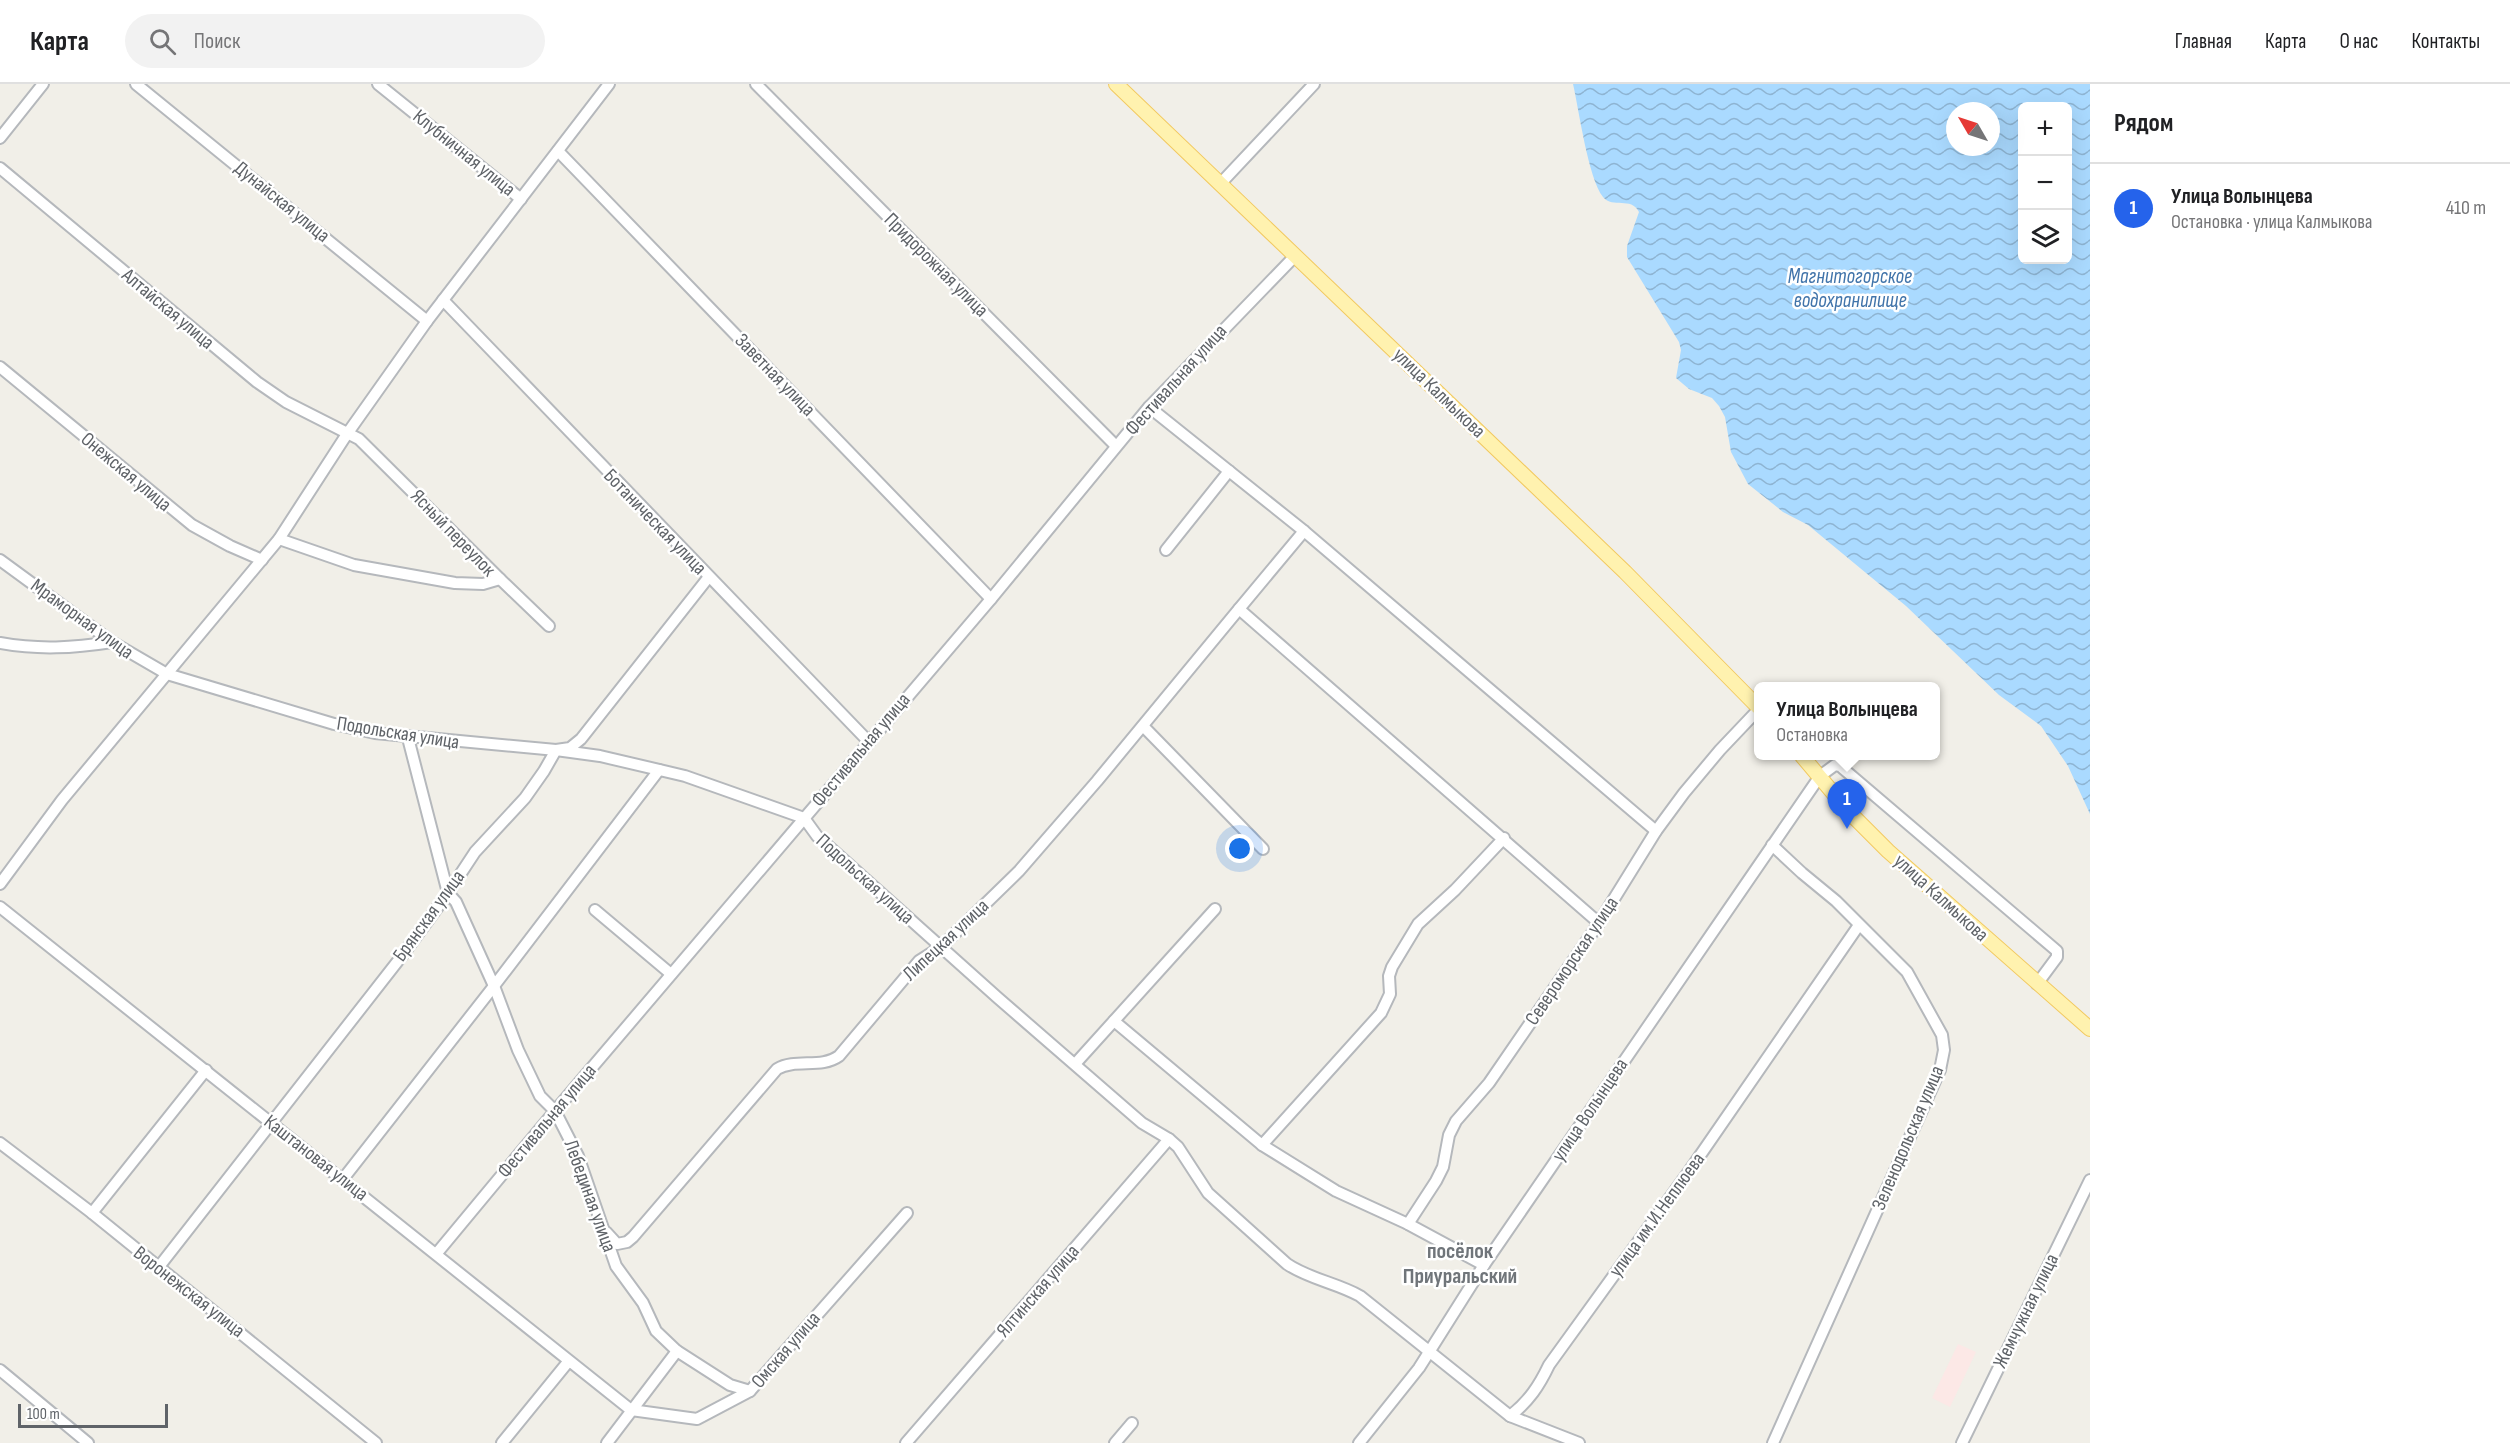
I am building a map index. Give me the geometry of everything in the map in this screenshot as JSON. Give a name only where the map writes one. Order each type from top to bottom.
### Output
[{"type":"main road","name":"улица Калмыкова","points":[[1116,84],[1625,572],[1754,705]]},
{"type":"main road","name":"улица Калмыкова","points":[[1806,760],[1850,813],[1888,851],[2090,1029]]},
{"type":"street","points":[[0,138],[43,84]]},
{"type":"street","name":"Дунайская улица","points":[[136,84],[427,321]]},
{"type":"street","name":"Клубничная улица","points":[[378,84],[521,200]]},
{"type":"street","points":[[0,884],[62,800],[279,539],[347,434],[427,321],[609,84]]},
{"type":"street","name":"Придорожная улица","points":[[756,84],[1116,446]]},
{"type":"street","points":[[1221,183],[1310,85]]},
{"type":"street","name":"Заветная улица","points":[[558,151],[991,599]]},
{"type":"street","name":"Алтайская улица","points":[[0,168],[248,375],[286,402],[347,434]]},
{"type":"street","name":"Фестивальная улица","points":[[436,1254],[991,599],[1149,407],[1201,350],[1295,256]]},
{"type":"street","name":"Ботаническая улица","points":[[443,300],[708,578],[869,742]]},
{"type":"street","name":"Онежская улица","points":[[0,367],[192,525],[262,560]]},
{"type":"street","points":[[1149,407],[1304,531],[1656,831]]},
{"type":"street","name":"Ясный переулок","points":[[279,539],[364,567],[455,583],[483,584],[500,579],[359,439],[347,434]]},
{"type":"street","points":[[1166,550],[1229,471]]},
{"type":"street","name":"Липецкая улица","points":[[606,1232],[617,1244],[627,1242],[777,1069],[789,1065],[833,1060],[919,961],[941,947],[1019,871],[1143,726],[1304,531]]},
{"type":"street","name":"Мраморная улица","points":[[0,560],[112,642],[167,674]]},
{"type":"street","points":[[556,750],[570,748],[581,739],[708,578]]},
{"type":"street","points":[[500,579],[549,626]]},
{"type":"street","points":[[1239,609],[1599,923]]},
{"type":"street","points":[[0,643],[42,649],[74,648],[112,642]]},
{"type":"street","name":"Подольская улица","points":[[167,674],[334,724],[375,733],[600,756],[685,776],[804,818],[817,836],[941,947],[1142,1123],[1169,1139],[1188,1160],[1208,1193],[1287,1264],[1301,1273],[1343,1287],[1360,1296],[1430,1352]]},
{"type":"street","name":"Североморская улица","points":[[1408,1224],[1437,1181],[1443,1167],[1449,1135],[1456,1121],[1489,1083],[1599,923],[1656,831],[1699,773],[1754,713]]},
{"type":"street","points":[[1143,726],[1263,849]]},
{"type":"street","name":"Лебединая улица","points":[[408,738],[448,893],[456,902],[494,986],[518,1050],[540,1096],[555,1111],[578,1156],[616,1266],[643,1303],[656,1332],[677,1351],[730,1385],[750,1391]]},
{"type":"street","name":"Брянская улица","points":[[158,1268],[448,893],[475,852],[525,798],[556,750]]},
{"type":"street","points":[[1820,776],[1835,765],[1840,766],[2057,951],[2057,957],[2037,984]]},
{"type":"street","points":[[343,1179],[659,770]]},
{"type":"street","name":"улица Волынцева","points":[[1359,1443],[1430,1352],[1484,1265],[1820,776]]},
{"type":"street","points":[[1262,1145],[1381,1013],[1390,994],[1389,976],[1392,967],[1418,924],[1504,838]]},
{"type":"street","name":"Зеленодольская улица","points":[[1772,845],[1892,954],[1907,972],[1942,1035],[1944,1050],[1940,1070],[1773,1443]]},
{"type":"street","name":"Каштановая улица","points":[[0,907],[631,1410]]},
{"type":"street","points":[[1075,1064],[1215,909]]},
{"type":"street","points":[[595,910],[671,974]]},
{"type":"street","name":"улица им.И.Неплюева","points":[[1510,1416],[1534,1394],[1549,1365],[1690,1170],[1859,926]]},
{"type":"street","points":[[1114,1021],[1262,1145],[1336,1191],[1408,1224],[1484,1265]]},
{"type":"street","points":[[92,1214],[206,1070]]},
{"type":"street","name":"Ялтинская улица","points":[[906,1443],[1169,1139]]},
{"type":"street","name":"Воронежская улица","points":[[0,1143],[270,1356],[376,1443]]},
{"type":"street","name":"Жемчужная улица","points":[[1962,1443],[2090,1180]]},
{"type":"street","name":"Омская улица","points":[[631,1410],[697,1419],[750,1391],[907,1213]]},
{"type":"street","points":[[607,1443],[677,1351]]},
{"type":"street","points":[[1430,1352],[1510,1416],[1579,1443]]},
{"type":"street","points":[[502,1443],[568,1362]]},
{"type":"street","points":[[0,1370],[88,1443]]},
{"type":"street","points":[[1115,1443],[1132,1423]]},
{"type":"shaded area","points":[[1958,1344],[1976,1352],[1950,1407],[1932,1398]]},
{"type":"water","name":"Магнитогорское водохранилище","points":[[1573,84],[2090,84],[2090,814],[2068,766],[2041,726],[1999,695],[1906,606],[1808,525],[1783,512],[1748,484],[1731,452],[1725,417],[1719,406],[1712,398],[1689,389],[1676,378],[1681,350],[1679,342],[1627,257],[1627,246],[1639,212],[1636,207],[1627,203],[1612,202],[1603,197],[1588,160]]},
{"type":"place","name":"Улица Волынцева","points":[[1847,829]]},
{"type":"district","name":"посёлок Приуральский","points":[[1460,1264]]}]
